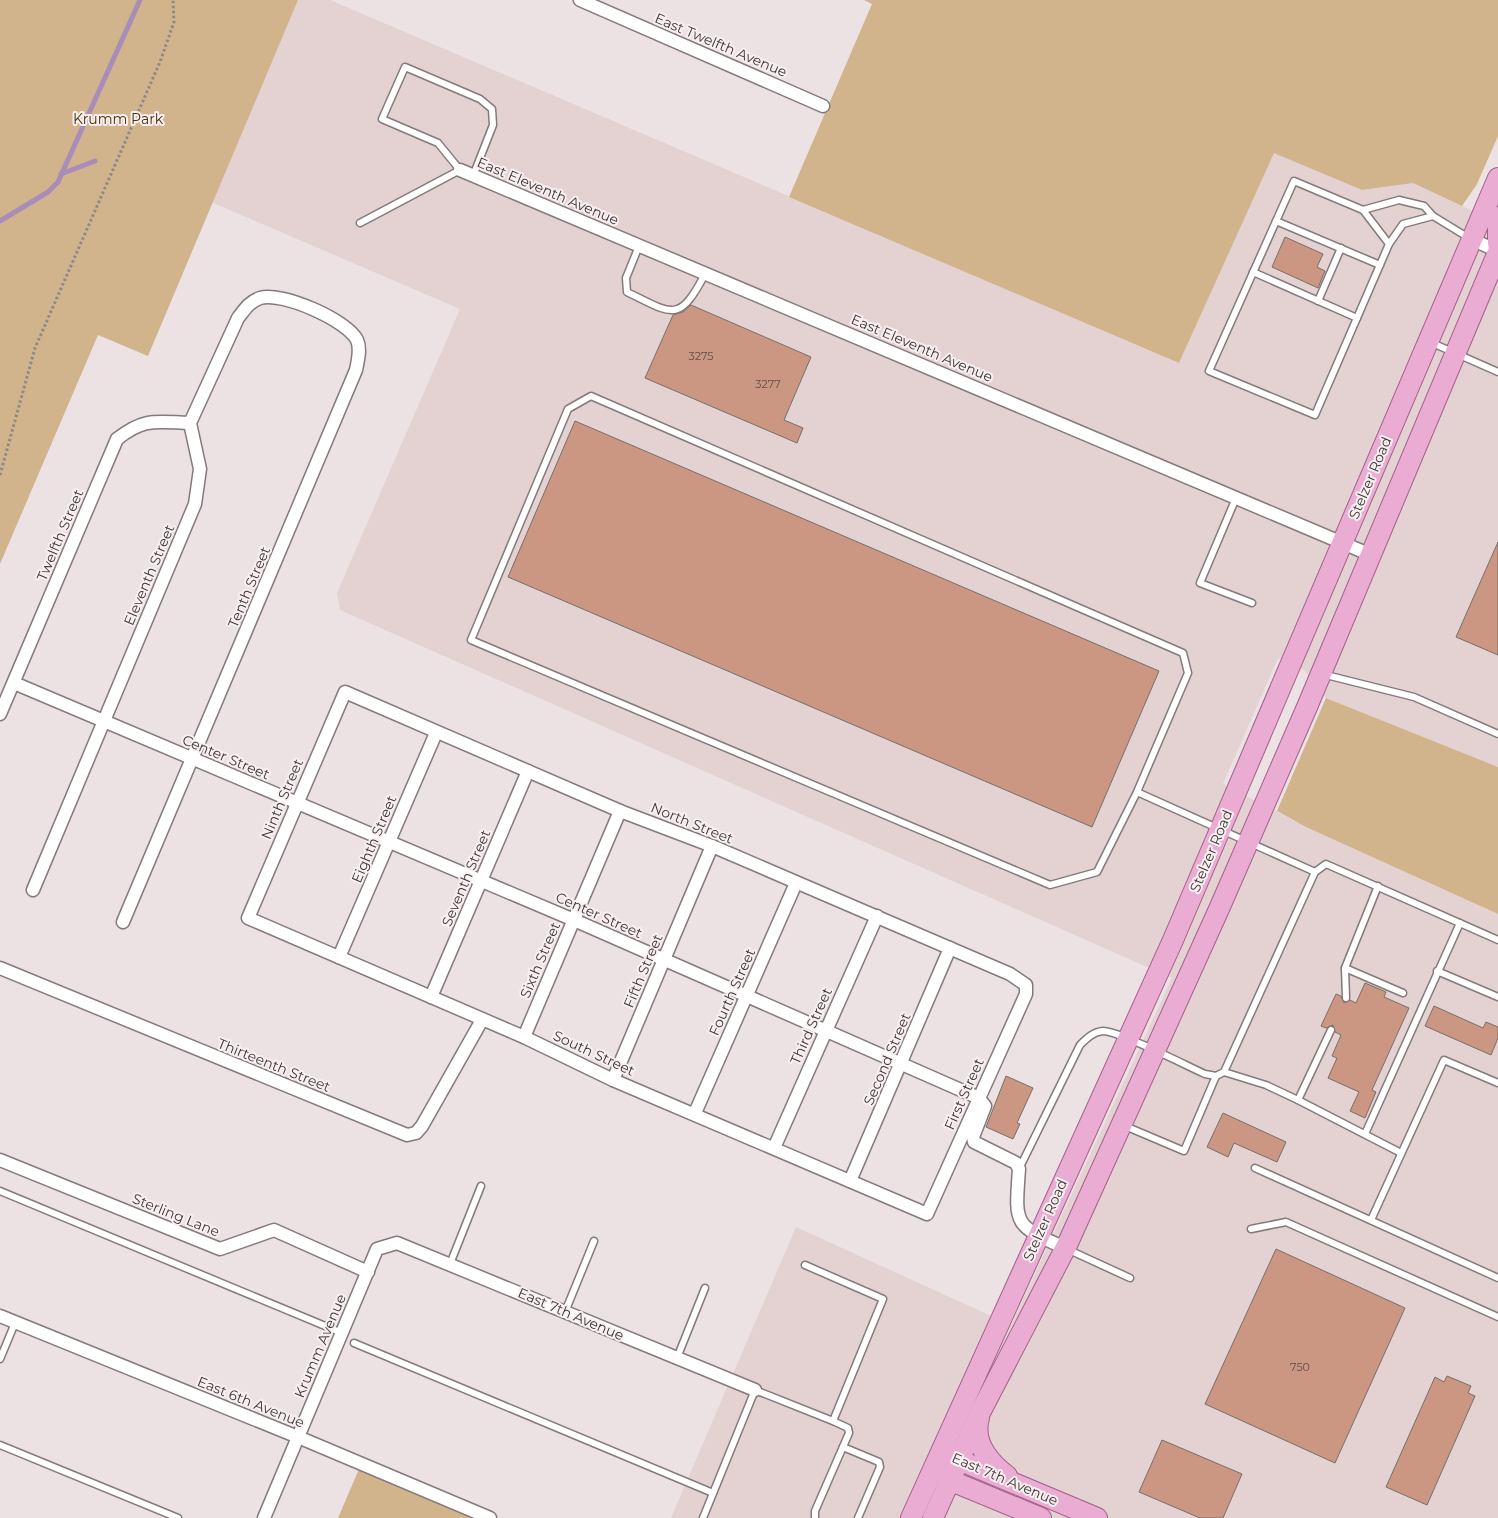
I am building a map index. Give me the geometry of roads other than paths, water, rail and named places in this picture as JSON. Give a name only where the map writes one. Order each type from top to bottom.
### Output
[{"type":"main road","name":"Stelzer Road","points":[[911,1518],[940,1476],[949,1456],[1037,1236],[1220,829],[1498,178]]},
{"type":"main road","points":[[1498,217],[1498,244]]},
{"type":"main road","name":"Stelzer Road","points":[[949,1456],[981,1411],[1065,1248],[1122,1125],[1249,842],[1498,251]]},
{"type":"main road","points":[[981,1411],[977,1432],[984,1451],[1005,1474],[1041,1495]]},
{"type":"main road","name":"East 7th Avenue","points":[[949,1456],[1097,1518]]},
{"type":"main road","name":"Stelzer Road","points":[[933,1518],[940,1476]]},
{"type":"main road","name":"East 7th Avenue","points":[[940,1476],[1040,1518]]},
{"type":"street","name":"East Twelfth Avenue","points":[[580,0],[823,106]]},
{"type":"street","name":"East Eleventh Avenue","points":[[460,170],[1371,555]]},
{"type":"street","points":[[1471,239],[1498,251]]},
{"type":"street","name":"Tenth Street","points":[[123,922],[358,362],[360,354],[356,339],[335,320],[284,298],[262,297],[247,304],[238,318],[190,423]]},
{"type":"street","name":"Twelfth Street","points":[[0,714],[117,439],[134,426],[154,422],[190,423]]},
{"type":"street","name":"Eleventh Street","points":[[33,890],[195,504],[200,469],[190,423]]},
{"type":"street","name":"Center Street","points":[[14,683],[192,760],[482,880],[979,1098]]},
{"type":"street","name":"North Street","points":[[345,692],[620,811],[712,846],[877,916],[1010,974],[1026,985]]},
{"type":"street","name":"Ninth Street","points":[[248,918],[345,692]]},
{"type":"street","name":"Eighth Street","points":[[339,957],[436,733]]},
{"type":"street","name":"Seventh Street","points":[[431,997],[528,771]]},
{"type":"street","name":"Sixth Street","points":[[524,1037],[620,811]]},
{"type":"street","name":"Fifth Street","points":[[613,1080],[712,846]]},
{"type":"street","name":"Fourth Street","points":[[695,1114],[796,883]]},
{"type":"street","name":"Third Street","points":[[774,1148],[877,916]]},
{"type":"street","name":"South Street","points":[[248,918],[524,1037],[613,1080],[927,1214]]},
{"type":"street","name":"Second Street","points":[[850,1181],[950,948]]},
{"type":"street","name":"Thirteenth Street","points":[[0,968],[407,1135],[416,1133],[422,1126],[482,1020]]},
{"type":"street","name":"First Street","points":[[927,1214],[1026,994],[1026,985]]},
{"type":"street","points":[[979,1098],[985,1106],[973,1137],[974,1142],[1011,1159],[1018,1168],[1016,1208],[1021,1222],[1037,1236],[1065,1248]]},
{"type":"street","name":"Sterling Lane","points":[[0,1160],[220,1249],[274,1230],[368,1272]]},
{"type":"street","name":"East 7th Avenue","points":[[385,1245],[397,1243],[755,1390]]},
{"type":"street","name":"Krumm Avenue","points":[[264,1518],[377,1249],[385,1245]]},
{"type":"street","name":"East 6th Avenue","points":[[0,1316],[298,1437],[490,1518]]},
{"type":"lane","points":[[360,223],[460,170],[438,143],[382,119],[405,67],[480,99],[492,109],[493,125],[473,176]]},
{"type":"lane","points":[[1389,244],[1363,210],[1294,181],[1209,371],[1315,415],[1389,244],[1402,224],[1434,216]]},
{"type":"lane","points":[[1363,210],[1400,200],[1424,206],[1434,216],[1471,239]]},
{"type":"lane","points":[[1276,221],[1380,265]]},
{"type":"lane","points":[[639,246],[626,278],[627,292],[666,311],[682,309],[693,298],[705,274]]},
{"type":"lane","points":[[1318,301],[1341,248]]},
{"type":"lane","points":[[1253,272],[1358,318]]},
{"type":"lane","points":[[1428,341],[1498,372]]},
{"type":"lane","points":[[591,396],[1182,653],[1188,673],[1137,792],[1097,872],[1050,885],[471,640],[568,410],[591,396]]},
{"type":"lane","points":[[1236,498],[1200,583],[1252,603]]},
{"type":"lane","points":[[1321,674],[1414,697],[1498,734]]},
{"type":"lane","points":[[1137,792],[1315,872]]},
{"type":"lane","points":[[1018,1168],[1080,1045],[1090,1035],[1104,1031],[1127,1039],[1205,1074],[1216,1076],[1224,1072],[1315,872],[1326,864],[1498,940]]},
{"type":"lane","points":[[1346,998],[1345,968],[1378,886]]},
{"type":"lane","points":[[1365,1134],[1460,922]]},
{"type":"lane","points":[[1345,968],[1402,993]]},
{"type":"lane","points":[[1437,971],[1498,997]]},
{"type":"lane","points":[[1298,1100],[1331,1030]]},
{"type":"lane","points":[[1371,1220],[1444,1060],[1498,1084]]},
{"type":"lane","points":[[1224,1072],[1266,1085],[1401,1153]]},
{"type":"lane","points":[[1122,1125],[1184,1151],[1216,1076]]},
{"type":"lane","points":[[1255,1168],[1498,1278]]},
{"type":"lane","points":[[450,1264],[481,1186]]},
{"type":"lane","points":[[0,1191],[342,1333]]},
{"type":"lane","points":[[1251,1229],[1286,1222],[1498,1317]]},
{"type":"lane","points":[[565,1312],[594,1241]]},
{"type":"lane","points":[[1065,1248],[1130,1278]]},
{"type":"lane","points":[[805,1265],[883,1299],[833,1421]]},
{"type":"lane","points":[[677,1358],[705,1288]]},
{"type":"lane","points":[[0,1359],[15,1323]]},
{"type":"lane","points":[[354,1343],[714,1493]]},
{"type":"lane","points":[[703,1518],[755,1390],[848,1428],[850,1433],[815,1512],[815,1518]]},
{"type":"lane","points":[[0,1445],[178,1518]]},
{"type":"lane","points":[[844,1446],[879,1462],[880,1467],[858,1518]]},
{"type":"waterway","points":[[0,221],[48,192],[58,182],[140,0]]},
{"type":"waterway","points":[[61,174],[95,161]]},
{"type":"park label","name":"Krumm Park","points":[[118,119]]}]
